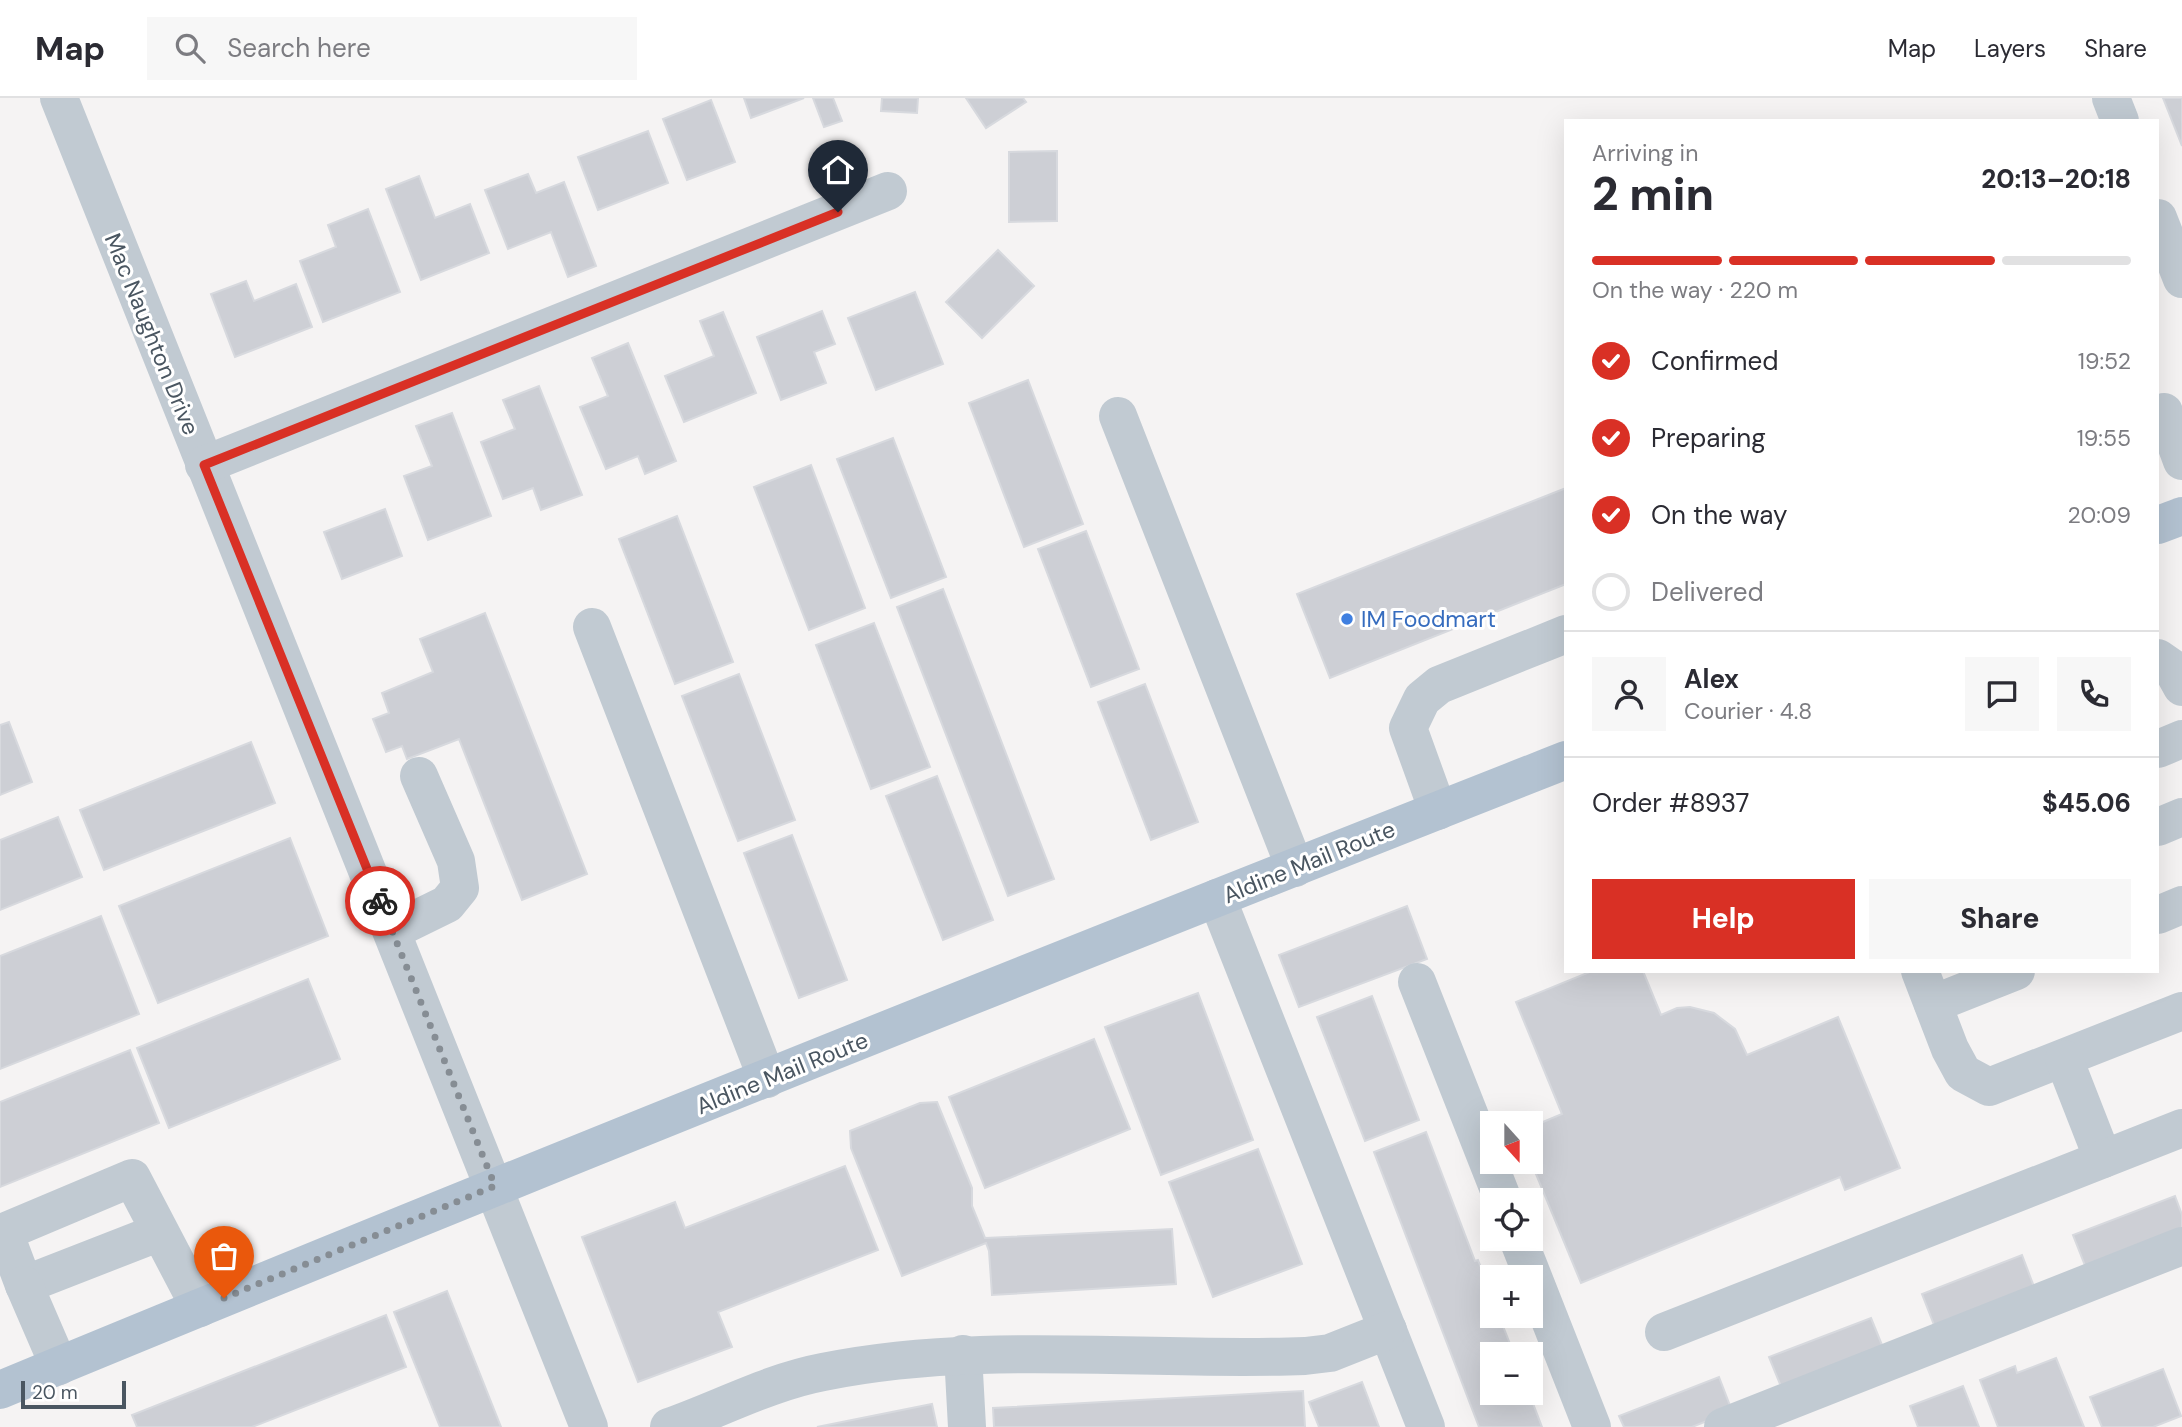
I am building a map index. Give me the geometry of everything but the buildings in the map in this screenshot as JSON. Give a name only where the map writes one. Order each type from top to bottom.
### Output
[{"type":"main road","points":[[2159,526],[2182,516]]},
{"type":"main road","name":"Aldine Mail Route","points":[[0,1390],[495,1186],[1564,761]]},
{"type":"street","name":"Mac Naughton Drive","points":[[59,98],[589,1427]]},
{"type":"street","points":[[2110,98],[2119,119]]},
{"type":"street","points":[[204,465],[888,191]]},
{"type":"street","points":[[2159,221],[2182,279]]},
{"type":"street","points":[[2168,410],[2182,461]]},
{"type":"street","points":[[1118,416],[1295,868]]},
{"type":"street","points":[[592,628],[767,1079]]},
{"type":"street","points":[[1438,811],[1408,727],[1422,699],[1439,685],[1564,635]]},
{"type":"street","points":[[2159,659],[2171,667],[2182,687]]},
{"type":"street","points":[[2159,749],[2182,739]]},
{"type":"street","points":[[393,932],[447,904],[460,888],[456,861],[419,776]]},
{"type":"street","points":[[2159,827],[2182,817]]},
{"type":"street","points":[[1217,898],[1426,1427]]},
{"type":"street","points":[[2159,915],[2182,905]]},
{"type":"street","points":[[2006,973],[1927,988],[1950,1049],[1963,1073],[1989,1087],[2182,1011]]},
{"type":"street","points":[[1417,982],[1498,1188]]},
{"type":"street","points":[[2064,1059],[2103,1159]]},
{"type":"street","points":[[1664,1332],[2182,1128]]},
{"type":"street","points":[[59,1366],[4,1232],[132,1178],[200,1308]]},
{"type":"street","points":[[24,1284],[160,1232]]},
{"type":"street","points":[[1723,1427],[2182,1246]]},
{"type":"street","points":[[1523,1251],[1592,1427]]},
{"type":"street","points":[[669,1427],[774,1386],[820,1372],[869,1363],[963,1354],[1305,1356],[1330,1353],[1388,1330]]},
{"type":"street","points":[[963,1354],[967,1427]]},
{"type":"way so far","points":[[224,1298],[495,1186],[380,901]]},
{"type":"place","name":"IM Foodmart","points":[[1347,619]]},
{"type":"route","points":[[380,901],[204,465],[838,212]]}]
